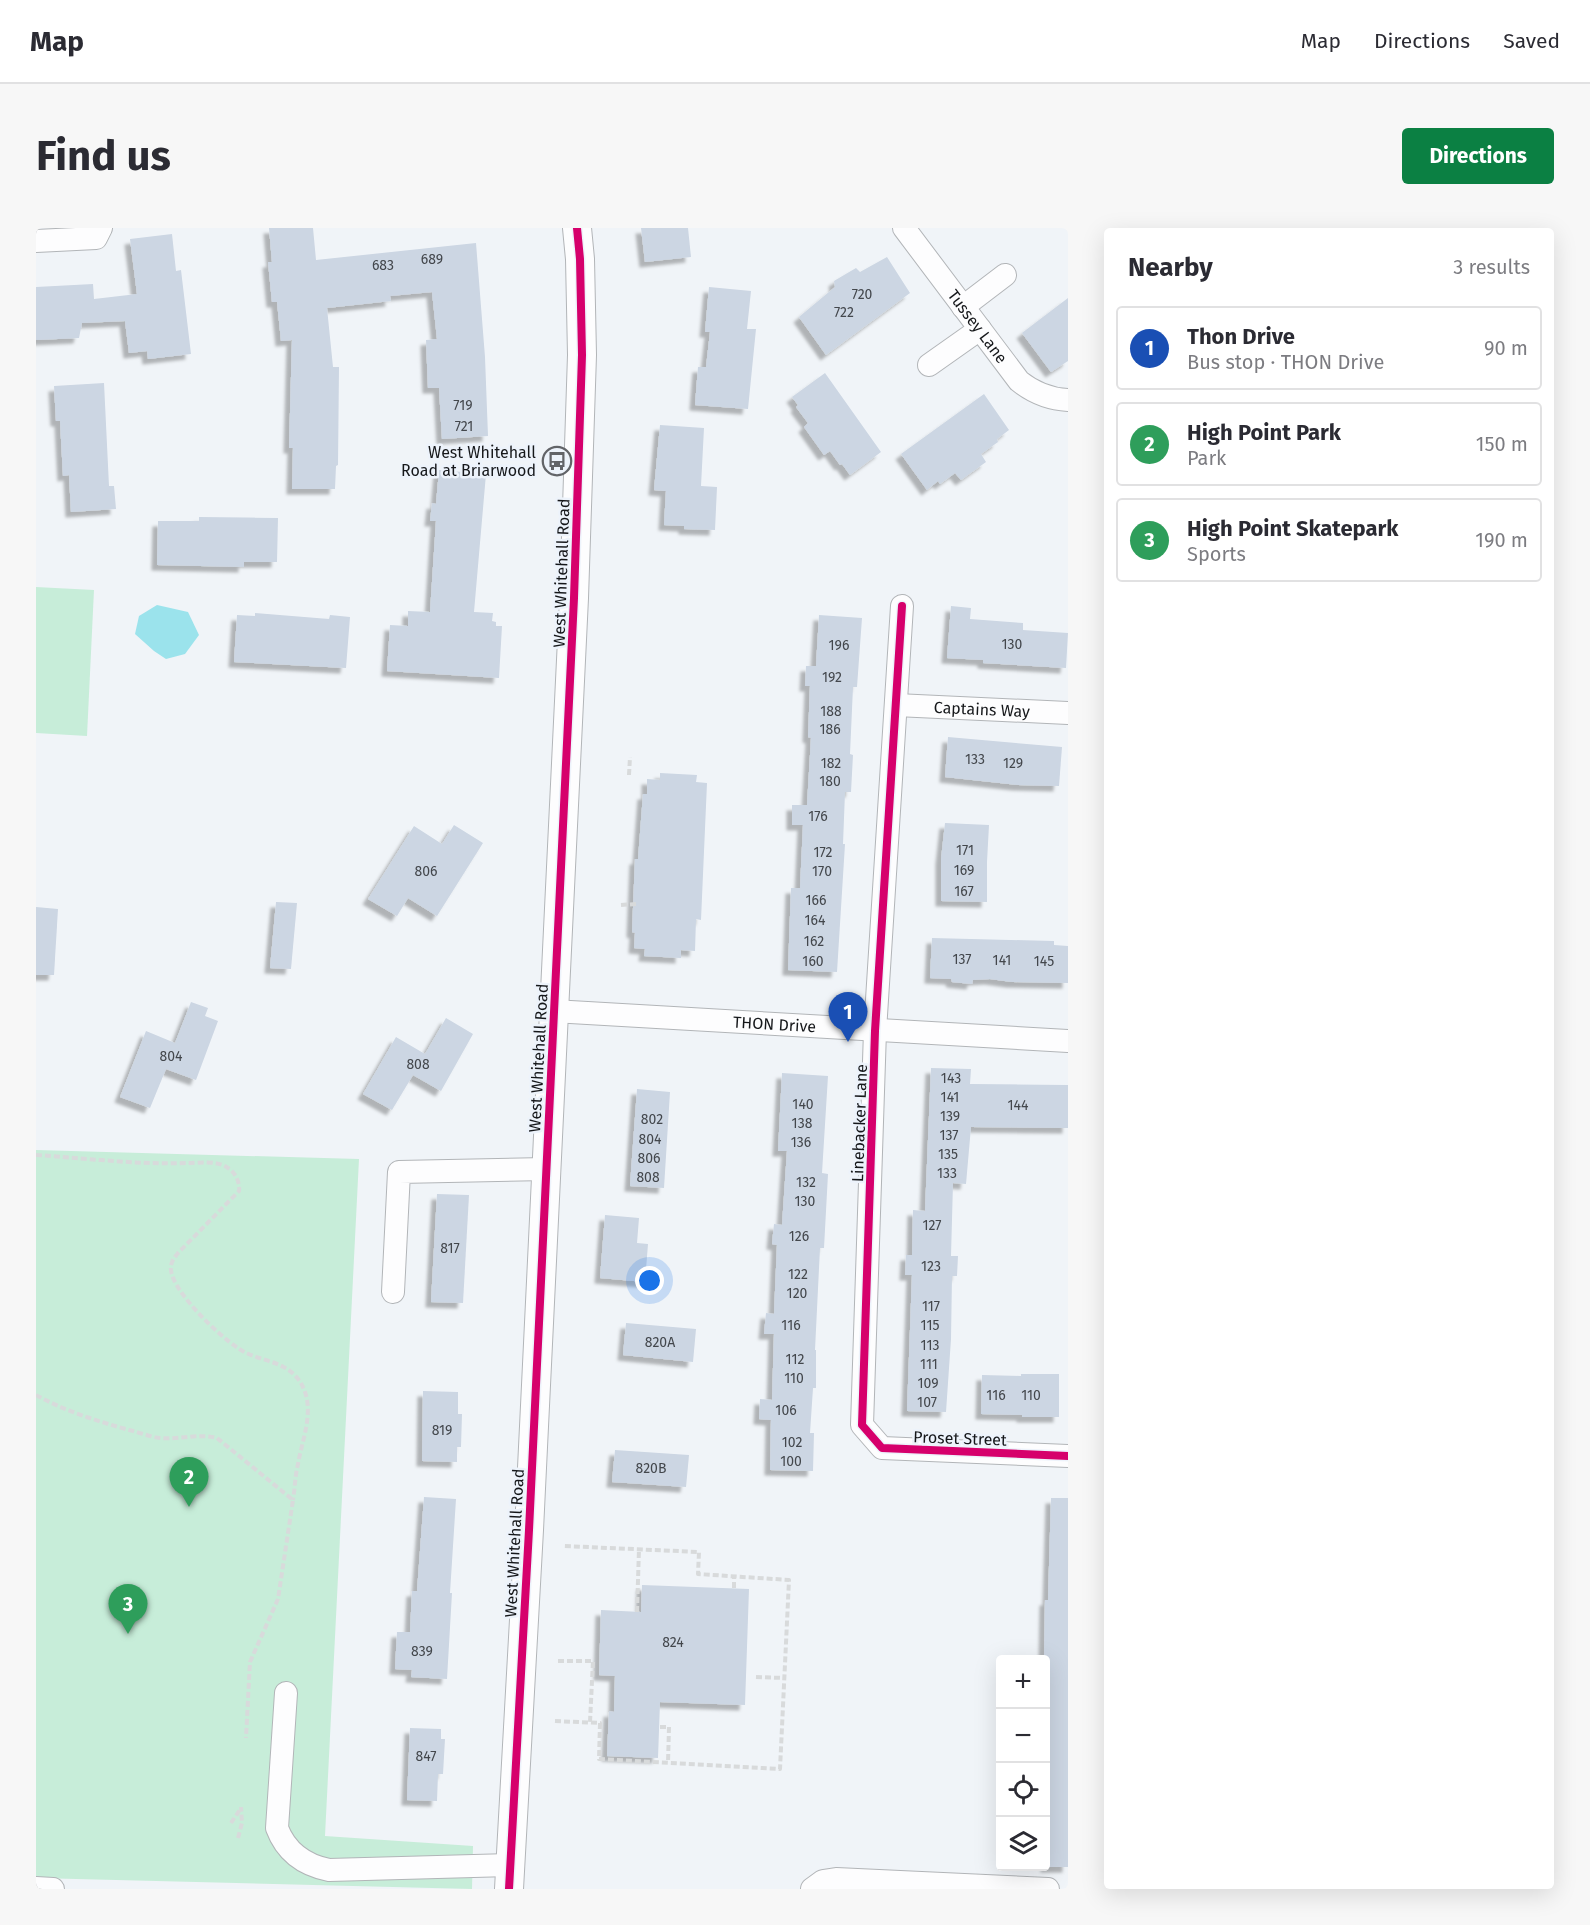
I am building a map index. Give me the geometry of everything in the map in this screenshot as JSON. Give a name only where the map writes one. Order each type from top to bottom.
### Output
[{"type":"main road","name":"West Whitehall Road","points":[[509,1877],[528,1542],[580,452],[582,318],[577,228]]},
{"type":"street","points":[[36,241],[96,238],[101,228]]},
{"type":"street","name":"Tussey Lane","points":[[904,228],[1019,381],[1029,389],[1049,398],[1068,400]]},
{"type":"street","points":[[963,307],[1005,275]]},
{"type":"street","points":[[929,365],[980,329]]},
{"type":"street","name":"Linebacker Lane","points":[[862,1425],[875,1031],[902,606]]},
{"type":"street","name":"Captains Way","points":[[896,705],[1068,713]]},
{"type":"street","name":"THON Drive","points":[[553,1011],[1068,1041]]},
{"type":"street","points":[[393,1292],[399,1172],[546,1169]]},
{"type":"street","name":"Proset Street","points":[[862,1425],[882,1448],[1068,1456]]},
{"type":"street","points":[[286,1694],[277,1828],[286,1846],[301,1860],[309,1865],[329,1870],[509,1877]]},
{"type":"street","points":[[812,1889],[823,1881],[836,1879],[1048,1889]]},
{"type":"street","points":[[36,1888],[53,1889]]},
{"type":"path","points":[[629,774],[630,758]]},
{"type":"path","points":[[621,905],[636,904]]},
{"type":"path","points":[[36,1155],[148,1164],[216,1163],[227,1167],[238,1181],[239,1191],[178,1253],[171,1268],[177,1288],[228,1341],[243,1351],[280,1364],[298,1380],[304,1390],[307,1418],[297,1466],[278,1599],[250,1662],[246,1738]]},
{"type":"path","points":[[255,1355],[257,1348]]},
{"type":"path","points":[[36,1395],[60,1407],[102,1422],[152,1436],[217,1438],[293,1500]]},
{"type":"path","points":[[555,1721],[600,1723],[599,1759],[780,1769],[789,1580],[698,1574],[699,1552],[564,1546]]},
{"type":"path","points":[[637,1612],[639,1549]]},
{"type":"path","points":[[734,1576],[734,1588]]},
{"type":"path","points":[[558,1660],[593,1661],[590,1722]]},
{"type":"path","points":[[756,1677],[784,1678]]},
{"type":"path","points":[[660,1726],[669,1727],[668,1762]]},
{"type":"path","points":[[231,1823],[241,1807],[242,1823],[238,1838]]},
{"type":"green space","points":[[36,587],[94,590],[87,736],[36,733]]},
{"type":"green space","points":[[36,1150],[359,1159],[325,1836],[473,1846],[472,1889],[36,1878]]},
{"type":"water","points":[[157,605],[188,612],[199,635],[185,654],[166,659],[135,634],[139,616]]},
{"type":"building","points":[[269,228],[313,228],[316,260],[476,243],[485,357],[488,436],[442,439],[439,388],[428,388],[426,340],[437,339],[432,292],[390,296],[391,301],[327,308],[333,367],[339,367],[338,465],[336,466],[335,489],[292,489],[293,448],[289,448],[292,340],[281,341],[277,302],[272,302],[268,262],[272,262]]},
{"type":"building","points":[[641,228],[688,228],[691,257],[645,262]]},
{"type":"building","points":[[172,234],[176,271],[181,270],[191,354],[148,359],[147,351],[129,353],[125,321],[82,323],[79,338],[36,340],[36,287],[93,284],[94,299],[137,294],[130,239]]},
{"type":"building","points":[[887,257],[910,293],[826,355],[799,317],[835,287],[834,281],[856,268],[860,272]]},
{"type":"building","points":[[709,287],[751,291],[747,329],[756,329],[748,409],[695,405],[698,367],[706,367],[710,332],[705,332]]},
{"type":"building","points":[[1068,298],[1068,361],[1051,372],[1022,333]]},
{"type":"building","points":[[825,373],[881,452],[850,475],[830,451],[824,455],[804,427],[808,423],[796,407],[798,405],[792,397]]},
{"type":"building","points":[[104,383],[109,486],[114,486],[116,509],[71,512],[69,475],[63,476],[60,421],[56,421],[54,386]]},
{"type":"building","points":[[984,394],[1009,430],[997,439],[998,442],[981,454],[986,462],[961,480],[955,473],[940,484],[938,481],[927,490],[901,454]]},
{"type":"building","points":[[660,425],[704,428],[701,486],[717,487],[715,530],[684,529],[684,526],[664,525],[666,491],[654,490]]},
{"type":"building","points":[[439,470],[486,474],[474,612],[493,613],[492,621],[496,622],[496,626],[502,626],[499,678],[387,671],[390,625],[408,626],[408,611],[430,612],[436,521],[430,521],[432,503],[436,504]]},
{"type":"building","points":[[199,517],[278,518],[277,562],[244,562],[244,567],[157,565],[158,521],[199,521]]},
{"type":"building","points":[[951,606],[971,608],[970,619],[1023,623],[1023,630],[1068,633],[1066,668],[983,663],[983,660],[947,658]]},
{"type":"building","points":[[255,613],[329,619],[330,615],[350,617],[346,668],[234,662],[237,615],[255,616]]},
{"type":"building","points":[[819,615],[862,618],[857,687],[853,687],[851,792],[845,792],[843,844],[845,844],[837,972],[788,970],[791,888],[800,888],[803,825],[792,825],[792,805],[807,805],[811,738],[808,737],[810,686],[805,686],[806,666],[816,666]]},
{"type":"building","points":[[948,737],[1062,747],[1059,786],[1018,785],[945,777]]},
{"type":"building","points":[[660,773],[697,775],[696,782],[707,783],[701,920],[696,919],[695,951],[681,950],[681,958],[644,956],[645,949],[634,948],[635,933],[632,932],[635,859],[638,859],[643,794],[647,794],[647,779],[660,780]]},
{"type":"building","points":[[945,823],[989,825],[987,902],[941,901],[941,859]]},
{"type":"building","points":[[454,825],[483,843],[437,916],[408,898],[397,916],[368,899],[414,826],[442,844]]},
{"type":"building","points":[[276,902],[297,903],[291,969],[270,968]]},
{"type":"building","points":[[36,907],[58,909],[54,975],[36,975]]},
{"type":"building","points":[[932,938],[1054,941],[1054,945],[1068,946],[1068,983],[1012,982],[990,979],[973,980],[972,984],[952,982],[951,979],[930,978]]},
{"type":"building","points":[[191,1002],[208,1008],[205,1016],[218,1021],[196,1080],[166,1069],[150,1108],[120,1097],[146,1031],[175,1043]]},
{"type":"building","points":[[446,1018],[473,1034],[441,1091],[413,1075],[392,1110],[363,1094],[396,1037],[425,1054]]},
{"type":"building","points":[[931,1068],[971,1069],[970,1084],[1068,1085],[1068,1128],[971,1127],[966,1184],[953,1183],[951,1256],[958,1256],[957,1276],[952,1276],[946,1412],[907,1411],[912,1275],[905,1275],[906,1255],[912,1255],[913,1210],[925,1211]]},
{"type":"building","points":[[782,1073],[828,1076],[822,1173],[828,1174],[824,1248],[820,1248],[815,1350],[816,1388],[813,1388],[810,1433],[814,1433],[813,1471],[770,1470],[771,1420],[759,1419],[760,1399],[772,1400],[774,1334],[764,1334],[766,1313],[774,1314],[777,1245],[772,1244],[774,1224],[782,1225],[787,1151],[778,1151]]},
{"type":"building","points":[[637,1089],[670,1092],[664,1188],[630,1186]]},
{"type":"building","points":[[437,1194],[469,1195],[463,1303],[431,1302]]},
{"type":"building","points":[[605,1215],[639,1218],[637,1243],[648,1244],[645,1282],[600,1278]]},
{"type":"building","points":[[626,1323],[696,1329],[693,1362],[623,1355]]},
{"type":"building","points":[[1021,1374],[1059,1374],[1059,1417],[981,1414],[982,1375],[1021,1376]]},
{"type":"building","points":[[423,1391],[458,1392],[458,1414],[462,1414],[461,1447],[457,1447],[457,1462],[422,1461]]},
{"type":"building","points":[[615,1450],[689,1455],[686,1487],[612,1482]]},
{"type":"building","points":[[424,1497],[456,1499],[447,1679],[411,1677],[412,1670],[395,1669],[397,1632],[410,1632],[412,1591],[417,1591]]},
{"type":"building","points":[[1051,1498],[1068,1498],[1068,1867],[1050,1867],[1050,1655],[1044,1655],[1045,1600],[1048,1600]]},
{"type":"building","points":[[642,1585],[749,1589],[745,1705],[660,1702],[658,1758],[607,1756],[609,1711],[614,1712],[615,1676],[599,1675],[601,1610],[641,1612]]},
{"type":"building","points":[[410,1728],[441,1729],[441,1739],[445,1739],[443,1774],[438,1774],[437,1801],[407,1800]]},
{"type":"cycle path","points":[[509,1889],[529,1530],[574,598],[582,355],[577,228]]},
{"type":"cycle path","points":[[902,606],[875,1031],[862,1425],[882,1448],[1068,1456]]},
{"type":"place","name":"West Whitehall Road at Briarwood","points":[[557,461]]},
{"type":"place","name":"Thon Drive","points":[[848,1042]]},
{"type":"place","name":"High Point Park","points":[[189,1507]]},
{"type":"place","name":"High Point Skatepark","points":[[128,1634]]}]
